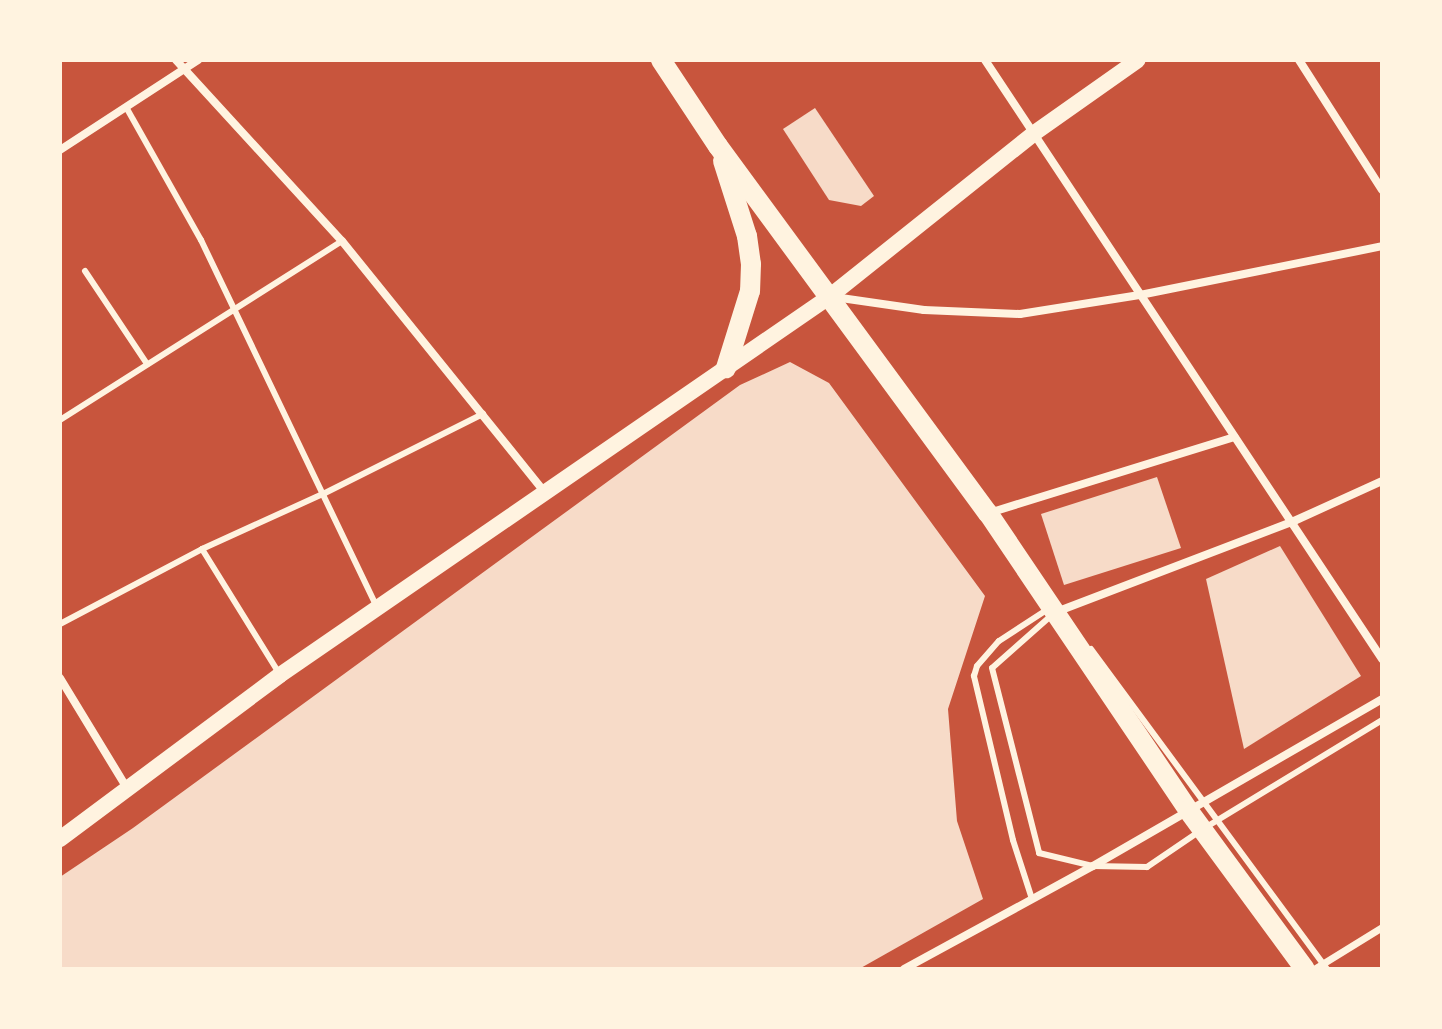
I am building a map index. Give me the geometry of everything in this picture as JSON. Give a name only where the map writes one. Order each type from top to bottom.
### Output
[{"type":"main road","points":[[661,60],[718,146],[988,513],[1053,610],[1318,967]]},
{"type":"main road","points":[[60,839],[280,675],[378,611],[829,297],[1033,134],[1138,60]]},
{"type":"main road","points":[[718,146],[747,236],[751,264],[747,302],[726,368]]},
{"type":"street","points":[[176,60],[342,241],[545,493]]},
{"type":"street","points":[[60,150],[198,60]]},
{"type":"street","points":[[985,60],[1294,521],[1382,659]]},
{"type":"street","points":[[1299,60],[1382,190]]},
{"type":"street","points":[[829,297],[924,310],[1020,314],[1140,295],[1382,246]]},
{"type":"street","points":[[988,513],[1235,437]]},
{"type":"street","points":[[1053,610],[1294,521],[1382,481]]},
{"type":"street","points":[[60,678],[127,788]]},
{"type":"street","points":[[904,969],[1093,866],[1382,699]]},
{"type":"street","points":[[1314,969],[1382,927]]},
{"type":"lane","points":[[126,107],[201,240],[325,493],[378,611]]},
{"type":"lane","points":[[60,407],[62,418],[342,241]]},
{"type":"lane","points":[[85,271],[147,364]]},
{"type":"lane","points":[[60,624],[202,549],[325,493],[483,414]]},
{"type":"lane","points":[[202,549],[280,675]]},
{"type":"lane","points":[[1053,610],[1080,634],[1174,760],[1196,806]]},
{"type":"lane","points":[[1053,610],[992,668],[1039,853],[1093,866],[1147,867],[1382,720]]},
{"type":"lane","points":[[1032,899],[1013,840],[974,676],[977,666],[999,641],[1053,610]]},
{"type":"building","points":[[815,108],[874,196],[861,206],[829,200],[783,129]]},
{"type":"building","points":[[790,362],[829,383],[985,596],[948,709],[957,821],[983,899],[859,969],[60,969],[60,877],[133,828],[740,385]]},
{"type":"building","points":[[1157,477],[1181,548],[1064,585],[1041,514]]},
{"type":"building","points":[[1280,546],[1361,676],[1244,749],[1206,579]]}]
